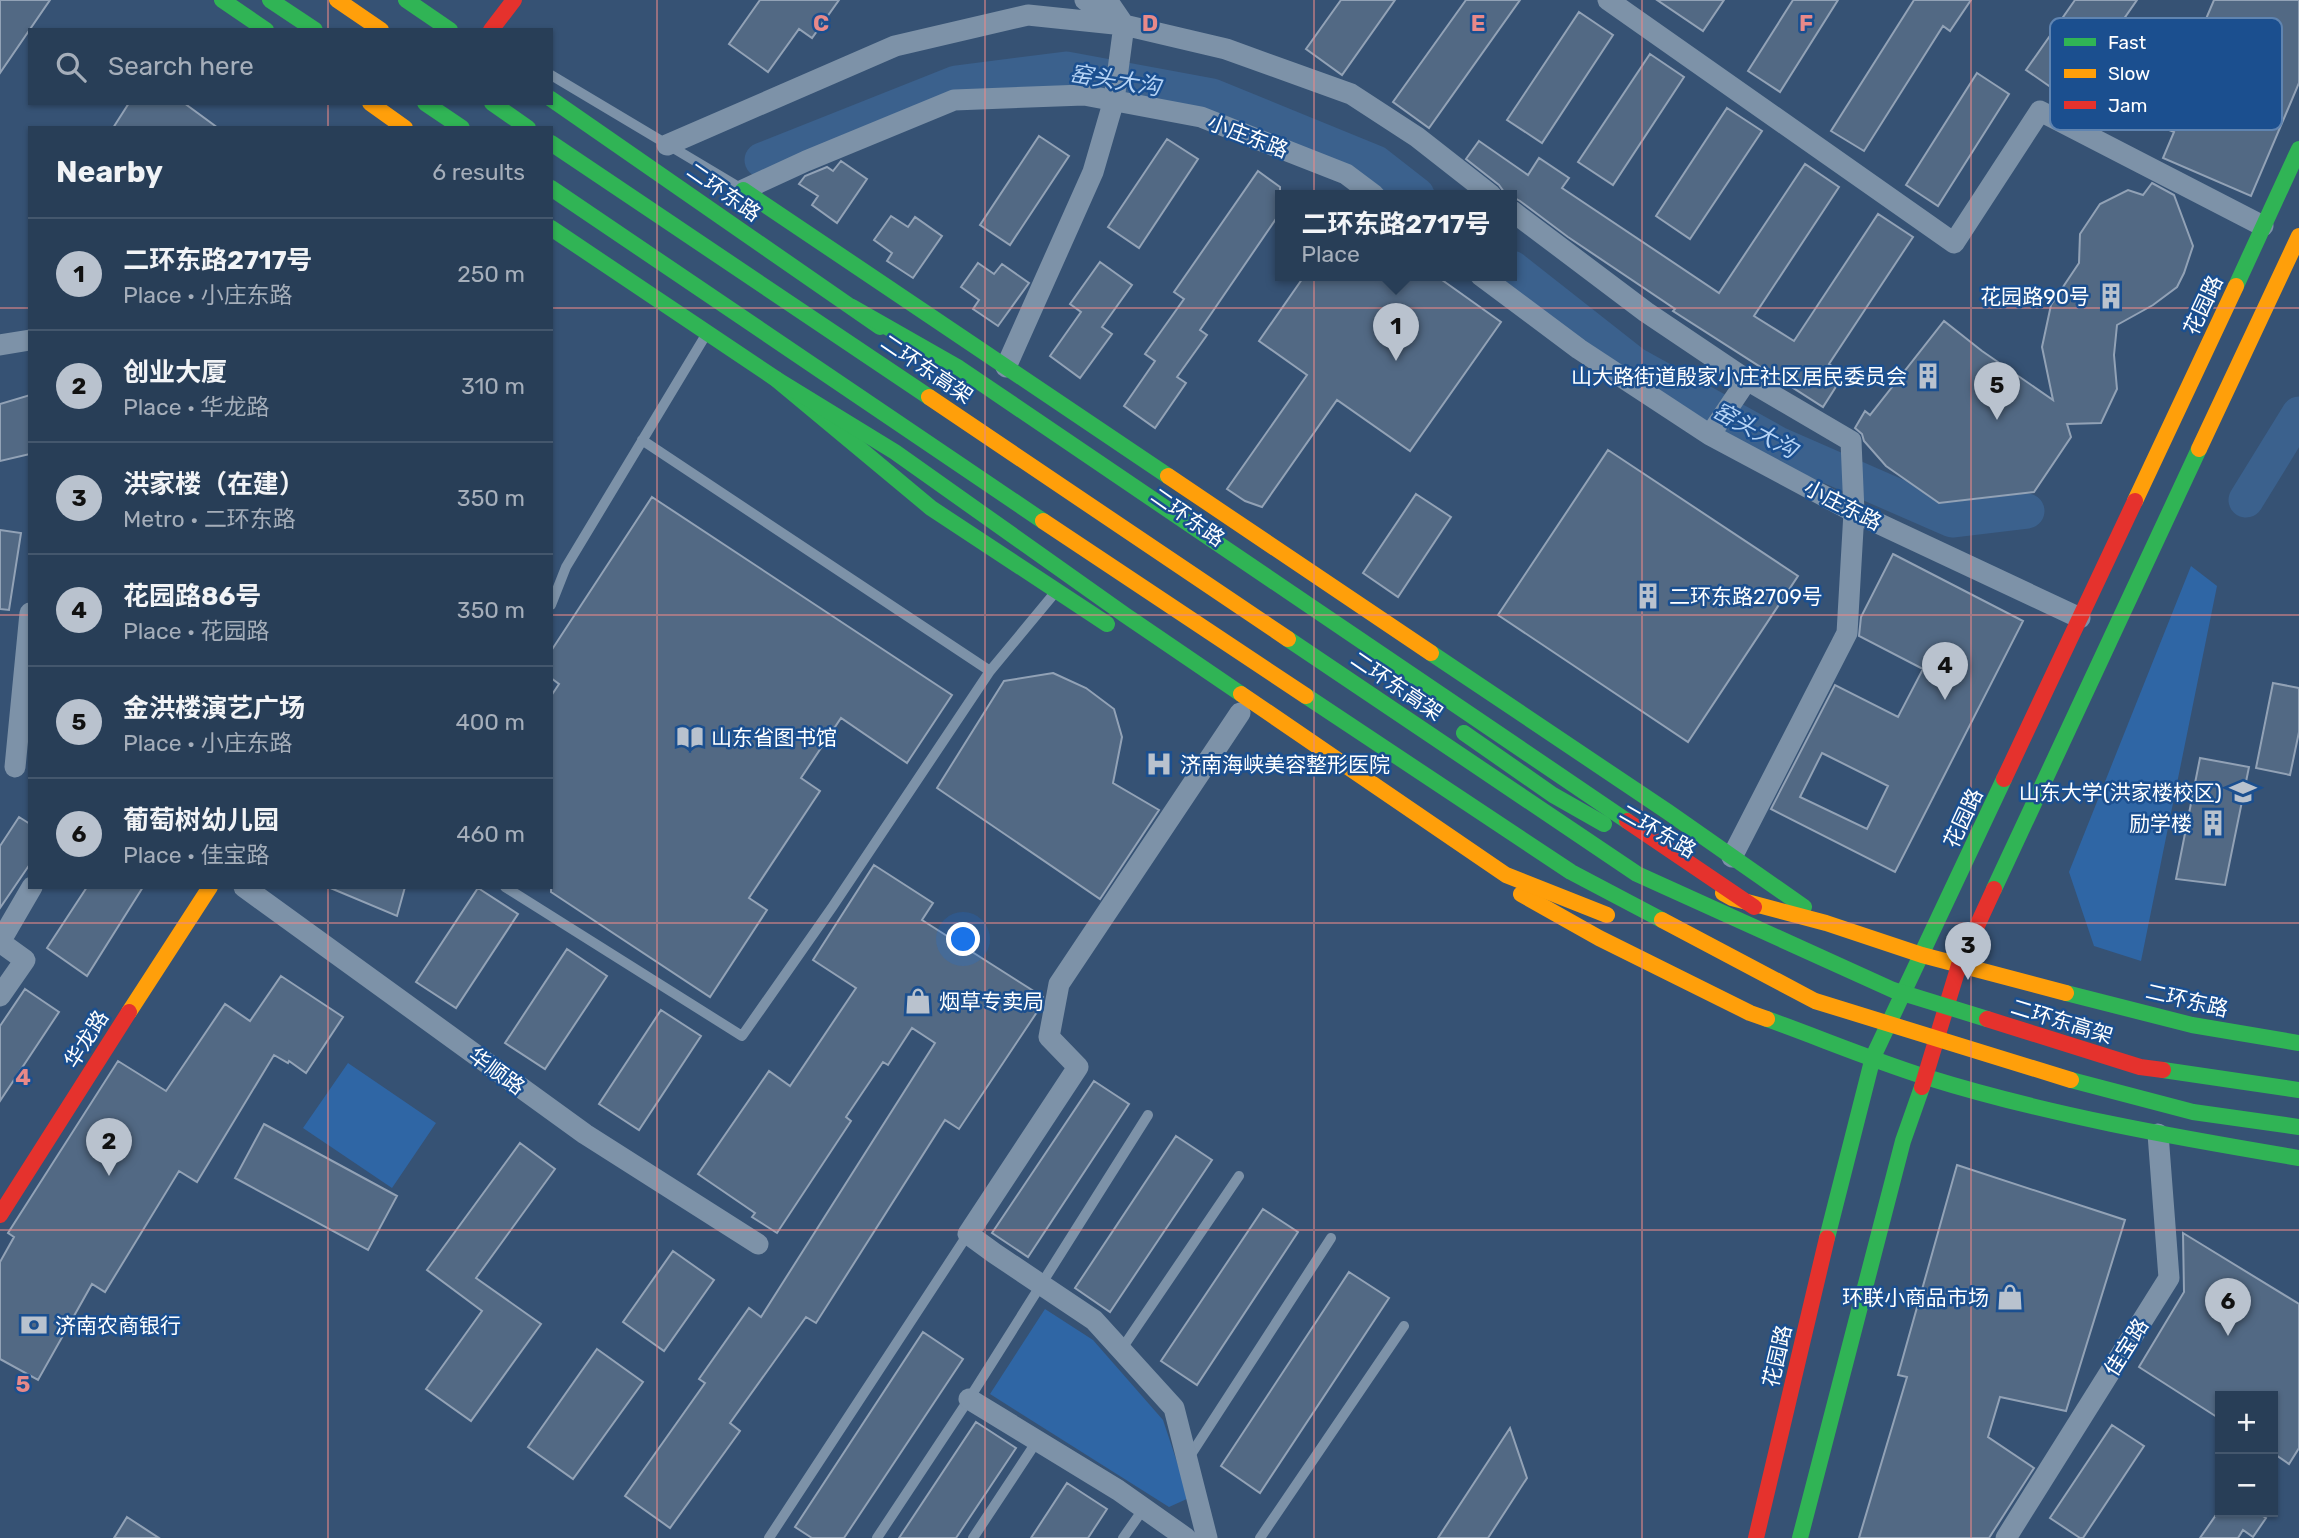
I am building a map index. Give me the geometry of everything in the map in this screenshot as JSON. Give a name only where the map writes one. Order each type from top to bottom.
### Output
[{"type":"main road","points":[[222,0],[264,28]]},
{"type":"main road","points":[[270,0],[311,28]]},
{"type":"main road","points":[[337,0],[379,28]]},
{"type":"main road","points":[[406,0],[447,28]]},
{"type":"main road","points":[[488,28],[487,25],[505,0]]},
{"type":"main road","points":[[491,28],[514,0]]},
{"type":"main road","name":"二环东路","points":[[553,100],[1188,543]]},
{"type":"main road","points":[[373,105],[402,126]]},
{"type":"main road","points":[[428,105],[459,126]]},
{"type":"main road","points":[[454,126],[460,105]]},
{"type":"main road","points":[[495,105],[525,126]]},
{"type":"main road","name":"二环东高架","points":[[553,144],[1637,874],[1893,990],[2140,1067],[2299,1090]]},
{"type":"main road","name":"花园路","points":[[1800,1538],[1903,1141],[1926,1077],[1959,965],[2080,618],[2299,149]]},
{"type":"main road","points":[[553,189],[888,418],[1571,872],[1815,1001],[2061,1078],[2193,1112],[2299,1127]]},
{"type":"main road","name":"二环东路","points":[[743,190],[1826,923]]},
{"type":"main road","points":[[553,229],[776,379],[895,452],[1125,615],[1506,875],[1621,921],[1515,860]]},
{"type":"main road","name":"花园路","points":[[1756,1538],[1798,1355],[1873,1057],[1922,955],[2026,776],[2299,236]]},
{"type":"main road","points":[[852,307],[959,368],[1842,967]]},
{"type":"main road","points":[[776,379],[932,508],[1125,636]]},
{"type":"main road","points":[[776,379],[857,414],[1390,776]]},
{"type":"main road","name":"二环东路","points":[[1451,724],[1553,795],[1732,898],[1826,923],[1922,955],[2192,1025],[2299,1043]]},
{"type":"main road","points":[[1273,735],[1458,859],[1599,938],[1749,1013],[1926,1077],[2043,1108],[2158,1134],[2299,1158]]},
{"type":"main road","name":"华龙路","points":[[0,1215],[209,889]]},
{"type":"main road","points":[[1656,935],[1709,946]]},
{"type":"main road","points":[[1780,1007],[1873,1057]]},
{"type":"street","points":[[1085,0],[1124,25]]},
{"type":"street","points":[[1006,368],[1093,172],[1114,100],[1124,25],[1107,0]]},
{"type":"street","points":[[1608,0],[1954,243],[2040,111],[2050,116]]},
{"type":"street","points":[[667,145],[895,46],[1028,15],[1124,25],[1226,49],[1351,94],[1416,137],[1485,190]]},
{"type":"street","name":"小庄东路","points":[[743,190],[954,100],[1084,94],[1201,117],[1346,174],[1367,190]]},
{"type":"street","points":[[2077,130],[2263,226]]},
{"type":"street","points":[[1517,215],[1646,312],[1741,388],[1851,441],[1854,512],[1847,633],[1732,857]]},
{"type":"street","name":"小庄东路","points":[[1488,281],[1579,349],[1713,431],[1854,512],[2080,618]]},
{"type":"street","points":[[0,345],[28,340]]},
{"type":"street","points":[[1713,431],[1741,388]]},
{"type":"street","points":[[15,767],[28,634]]},
{"type":"street","points":[[1207,1538],[1174,1408],[1094,1320],[968,1234],[1078,1067],[1049,1037],[1059,984],[1239,713]]},
{"type":"street","points":[[0,996],[25,960],[0,942],[31,889]]},
{"type":"street","name":"华顺路","points":[[247,889],[585,1134],[758,1244]]},
{"type":"street","name":"佳宝路","points":[[2006,1538],[2169,1278],[2158,1134]]},
{"type":"street","points":[[969,1399],[1118,1490],[1186,1538]]},
{"type":"lane","points":[[553,76],[743,190],[756,213]]},
{"type":"lane","points":[[770,236],[783,259]]},
{"type":"lane","points":[[553,600],[566,567],[708,333]]},
{"type":"lane","points":[[642,440],[990,671]]},
{"type":"lane","points":[[508,889],[742,1036],[833,906],[990,671],[1057,590]]},
{"type":"lane","points":[[877,1538],[969,1399],[1148,1115]]},
{"type":"lane","points":[[1121,1350],[1239,1176]]},
{"type":"lane","points":[[769,1538],[968,1234]]},
{"type":"lane","points":[[1188,1459],[1331,1238]]},
{"type":"lane","points":[[1260,1538],[1404,1326]]},
{"type":"lane","points":[[974,1538],[1037,1441]]},
{"type":"lane","points":[[1123,1538],[1144,1508]]},
{"type":"shaded area","points":[[2191,566],[2217,586],[2141,961],[2094,946],[2069,872]]},
{"type":"shaded area","points":[[348,1063],[436,1123],[392,1188],[303,1128]]},
{"type":"shaded area","points":[[1045,1309],[1093,1340],[1163,1420],[1189,1498],[1169,1507],[990,1394]]},
{"type":"building","points":[[0,0],[50,0],[31,28],[28,28],[28,32],[0,73]]},
{"type":"building","points":[[760,0],[839,0],[812,38],[799,29],[768,72],[729,44]]},
{"type":"building","points":[[1341,0],[1395,0],[1342,75],[1306,49]]},
{"type":"building","points":[[1466,0],[1520,0],[1429,128],[1393,102]]},
{"type":"building","points":[[1657,0],[1724,0],[1703,31]]},
{"type":"building","points":[[1793,0],[1838,0],[1780,92],[1748,71]]},
{"type":"building","points":[[1914,0],[1971,0],[1950,31],[1943,26],[1864,151],[1831,131]]},
{"type":"building","points":[[2075,0],[2137,0],[2124,18],[2062,18]]},
{"type":"building","points":[[2214,0],[2299,0],[2299,83],[2282,123],[2282,18],[2206,18]]},
{"type":"building","points":[[1579,12],[1613,35],[1542,143],[1507,120]]},
{"type":"building","points":[[2050,36],[2050,87],[2026,70]]},
{"type":"building","points":[[1650,54],[1684,77],[1613,185],[1578,162]]},
{"type":"building","points":[[1977,73],[2009,94],[1938,206],[1906,185]]},
{"type":"building","points":[[128,105],[187,105],[215,126],[114,126]]},
{"type":"building","points":[[1727,108],[1762,131],[1690,239],[1656,216]]},
{"type":"building","points":[[2169,130],[2279,130],[2251,196],[2163,158],[2174,132]]},
{"type":"building","points":[[1039,136],[1069,156],[1010,245],[980,225]]},
{"type":"building","points":[[1167,139],[1198,159],[1139,248],[1108,227]]},
{"type":"building","points":[[1479,141],[1528,175],[1539,158],[1569,178],[1562,188],[1719,293],[1805,164],[1839,187],[1754,316],[1794,341],[1878,214],[1913,237],[1829,364],[1844,374],[1823,407],[1673,311],[1675,309],[1517,199],[1517,190],[1503,190],[1466,159]]},
{"type":"building","points":[[841,161],[867,179],[837,223],[812,205],[818,196],[799,184],[805,176],[827,167],[833,171]]},
{"type":"building","points":[[1258,171],[1280,187],[1280,190],[1275,190],[1275,220],[1200,330],[1207,335],[1177,377],[1186,383],[1155,428],[1124,406],[1155,361],[1145,354],[1184,299],[1174,292]]},
{"type":"building","points":[[2152,183],[2174,195],[2193,246],[2177,287],[2153,305],[2117,325],[2114,355],[2117,389],[2101,423],[2067,424],[2071,437],[2034,492],[1939,503],[1886,466],[1855,428],[1865,411],[1870,415],[1944,321],[2053,400],[2042,347],[2051,305],[2079,263],[2080,234],[2100,204],[2128,190],[2143,195]]},
{"type":"building","points":[[891,216],[908,227],[915,217],[942,236],[913,278],[887,261],[892,253],[874,240]]},
{"type":"building","points":[[1100,262],[1132,285],[1102,327],[1112,334],[1080,378],[1050,356],[1081,312],[1070,304]]},
{"type":"building","points":[[978,263],[994,274],[1002,264],[1029,283],[998,326],[973,309],[979,300],[961,287]]},
{"type":"building","points":[[1301,281],[1443,281],[1501,322],[1410,451],[1337,400],[1262,507],[1245,501],[1227,489],[1307,375],[1259,341]]},
{"type":"building","points":[[28,396],[28,454],[0,461],[0,404]]},
{"type":"building","name":"二环东路2709号","points":[[1608,450],[1798,576],[1688,742],[1498,615]]},
{"type":"building","points":[[1416,494],[1451,517],[1398,597],[1363,573]]},
{"type":"building","name":"山东省图书馆","points":[[652,497],[952,695],[907,763],[841,718],[801,778],[820,791],[749,898],[767,910],[710,997],[551,892],[553,693],[559,684],[553,680],[553,648]]},
{"type":"building","points":[[0,530],[21,533],[9,610],[0,609]]},
{"type":"building","points":[[1893,554],[2023,621],[1895,872],[1771,809],[1835,685],[1898,717],[1923,669],[1859,636],[1861,617]],"holes":[[[1822,753],[1888,786],[1867,829],[1800,797]]]},
{"type":"building","points":[[1053,673],[1086,688],[1114,709],[1122,737],[1113,783],[1159,810],[1100,899],[937,788],[1004,681]]},
{"type":"building","points":[[2273,683],[2299,688],[2299,732],[2290,775],[2256,768]]},
{"type":"building","name":"励学楼","points":[[2200,758],[2249,767],[2225,885],[2176,879]]},
{"type":"building","points":[[19,817],[28,823],[28,867],[0,908],[0,846]]},
{"type":"building","points":[[874,865],[933,903],[922,920],[1043,997],[1041,1006],[959,1129],[945,1120],[816,1323],[806,1317],[730,1423],[740,1431],[670,1528],[625,1496],[705,1383],[699,1379],[749,1308],[761,1317],[935,1043],[912,1028],[888,1065],[883,1062],[846,1117],[851,1121],[777,1233],[752,1217],[755,1213],[698,1174],[769,1071],[790,1086],[856,988],[813,960]]},
{"type":"building","points":[[86,889],[142,889],[87,976],[47,948]]},
{"type":"building","points":[[333,889],[404,889],[397,916]]},
{"type":"building","points":[[477,889],[518,914],[456,1008],[416,982]]},
{"type":"building","points":[[567,949],[607,976],[545,1069],[505,1043]]},
{"type":"building","points":[[281,976],[343,1017],[306,1073],[289,1061],[288,1063],[274,1055],[197,1182],[179,1171],[105,1292],[92,1284],[38,1380],[0,1359],[0,1262],[14,1237],[8,1233],[118,1061],[166,1091],[225,1004],[250,1021]]},
{"type":"building","points":[[25,989],[59,1012],[0,1101],[0,1026]]},
{"type":"building","points":[[661,1010],[701,1036],[639,1130],[599,1104]]},
{"type":"building","points":[[1094,1081],[1129,1104],[1028,1257],[992,1233]]},
{"type":"building","points":[[264,1124],[397,1196],[368,1250],[235,1178]]},
{"type":"building","points":[[1176,1136],[1212,1160],[1110,1312],[1075,1288]]},
{"type":"building","points":[[520,1143],[555,1169],[476,1278],[541,1324],[471,1421],[426,1389],[482,1311],[427,1270]]},
{"type":"building","name":"环联小商品市场","points":[[1957,1165],[2125,1220],[2066,1411],[2000,1397],[1988,1437],[2034,1468],[1989,1538],[1859,1538],[1907,1377],[1898,1375]]},
{"type":"building","points":[[1263,1209],[1298,1232],[1197,1385],[1161,1361]]},
{"type":"building","points":[[2183,1233],[2299,1304],[2299,1448],[2289,1464],[2278,1456],[2278,1391],[2215,1391],[2215,1416],[2139,1367],[2184,1292]]},
{"type":"building","points":[[673,1251],[714,1280],[664,1351],[623,1322]]},
{"type":"building","points":[[1349,1272],[1389,1298],[1260,1493],[1221,1466]]},
{"type":"building","points":[[923,1332],[963,1359],[844,1538],[812,1538],[795,1527]]},
{"type":"building","points":[[597,1349],[643,1382],[573,1479],[528,1447]]},
{"type":"building","points":[[976,1422],[1016,1448],[956,1538],[899,1538]]},
{"type":"building","points":[[2112,1425],[2144,1446],[2083,1538],[2080,1538],[2050,1518]]},
{"type":"building","points":[[1510,1428],[1527,1478],[1488,1538],[1438,1538]]},
{"type":"building","points":[[1067,1483],[1107,1509],[1088,1538],[1031,1538]]},
{"type":"building","points":[[2215,1516],[2266,1518],[2253,1537],[2243,1530],[2238,1538],[2200,1538]]},
{"type":"building","points":[[127,1517],[159,1538],[114,1538]]},
{"type":"waterway","name":"窑头大沟","points":[[762,160],[956,83],[1066,69],[1212,96],[1376,163],[1411,190]]},
{"type":"waterway","name":"窑头大沟","points":[[1517,272],[1634,364],[1778,444],[1952,520],[2027,511]]},
{"type":"waterway","name":"窑头大沟","points":[[2246,500],[2299,414]]},
{"type":"traffic: fast","points":[[222,0],[263,28]]},
{"type":"traffic: fast","points":[[270,0],[312,28]]},
{"type":"traffic: fast","points":[[406,0],[447,28]]},
{"type":"traffic: fast","points":[[553,100],[880,327]]},
{"type":"traffic: fast","points":[[428,105],[459,126]]},
{"type":"traffic: fast","points":[[495,105],[525,126]]},
{"type":"traffic: fast","points":[[553,144],[929,397]]},
{"type":"traffic: fast","points":[[2236,286],[2299,149]]},
{"type":"traffic: fast","points":[[553,189],[1043,521]]},
{"type":"traffic: fast","points":[[743,190],[1168,476]]},
{"type":"traffic: fast","points":[[553,229],[776,379],[931,508],[1107,624]]},
{"type":"traffic: fast","points":[[852,307],[959,368],[1627,821]]},
{"type":"traffic: fast","points":[[776,379],[895,452],[1241,694]]},
{"type":"traffic: fast","points":[[1994,889],[2199,449]]},
{"type":"traffic: fast","points":[[1288,639],[1637,874],[1893,990],[1987,1019]]},
{"type":"traffic: fast","points":[[1431,653],[1804,907]]},
{"type":"traffic: fast","points":[[1306,696],[1571,872],[1662,920]]},
{"type":"traffic: fast","points":[[1464,733],[1553,795],[1604,824]]},
{"type":"traffic: fast","points":[[1827,1238],[1873,1057],[2004,779]]},
{"type":"traffic: fast","points":[[2066,993],[2192,1025],[2299,1043]]},
{"type":"traffic: fast","points":[[1767,1019],[1972,1091],[2065,1114],[2299,1158]]},
{"type":"traffic: fast","points":[[2163,1070],[2299,1090]]},
{"type":"traffic: fast","points":[[2071,1080],[2193,1112],[2299,1127]]},
{"type":"traffic: fast","points":[[1800,1538],[1903,1141],[1922,1087]]},
{"type":"traffic: slow","points":[[337,0],[378,28]]},
{"type":"traffic: slow","points":[[373,105],[402,126]]},
{"type":"traffic: slow","points":[[2199,449],[2299,236]]},
{"type":"traffic: slow","points":[[2135,501],[2236,286]]},
{"type":"traffic: slow","points":[[929,397],[1288,639]]},
{"type":"traffic: slow","points":[[1168,476],[1431,653]]},
{"type":"traffic: slow","points":[[1043,521],[1306,696]]},
{"type":"traffic: slow","points":[[1241,694],[1506,875],[1607,915]]},
{"type":"traffic: slow","points":[[129,1012],[209,889]]},
{"type":"traffic: slow","points":[[1723,893],[1922,955],[2066,993]]},
{"type":"traffic: slow","points":[[1521,894],[1599,938],[1767,1019]]},
{"type":"traffic: slow","points":[[1662,920],[1815,1001],[2071,1080]]},
{"type":"traffic: jam","points":[[493,28],[514,0]]},
{"type":"traffic: jam","points":[[2004,779],[2135,501]]},
{"type":"traffic: jam","points":[[1627,821],[1754,907]]},
{"type":"traffic: jam","points":[[1922,1087],[1959,965],[1994,889]]},
{"type":"traffic: jam","points":[[0,1215],[129,1012]]},
{"type":"traffic: jam","points":[[1987,1019],[2140,1067],[2163,1070]]},
{"type":"traffic: jam","points":[[1756,1538],[1827,1238]]},
{"type":"place","name":"花园路90号","points":[[2111,296]]},
{"type":"place","name":"二环东路2717号","points":[[1396,361]]},
{"type":"place","name":"山大路街道殷家小庄社区居民委员会","points":[[1928,376]]},
{"type":"place","name":"金洪楼演艺广场","points":[[1997,420]]},
{"type":"place","name":"二环东路2709号","points":[[1648,596]]},
{"type":"place","name":"花园路86号","points":[[1945,700]]},
{"type":"place","name":"山东省图书馆","points":[[690,737]]},
{"type":"place","name":"济南海峡美容整形医院","points":[[1159,764]]},
{"type":"place","name":"山东大学(洪家楼校区)","points":[[2243,792]]},
{"type":"place","name":"励学楼","points":[[2213,823]]},
{"type":"place","name":"洪家楼（在建）","points":[[1968,980]]},
{"type":"place","name":"烟草专卖局","points":[[918,1001]]},
{"type":"place","name":"创业大厦","points":[[109,1176]]},
{"type":"place","name":"环联小商品市场","points":[[2010,1297]]},
{"type":"place","name":"济南农商银行","points":[[34,1325]]},
{"type":"place","name":"葡萄树幼儿园","points":[[2228,1336]]}]
